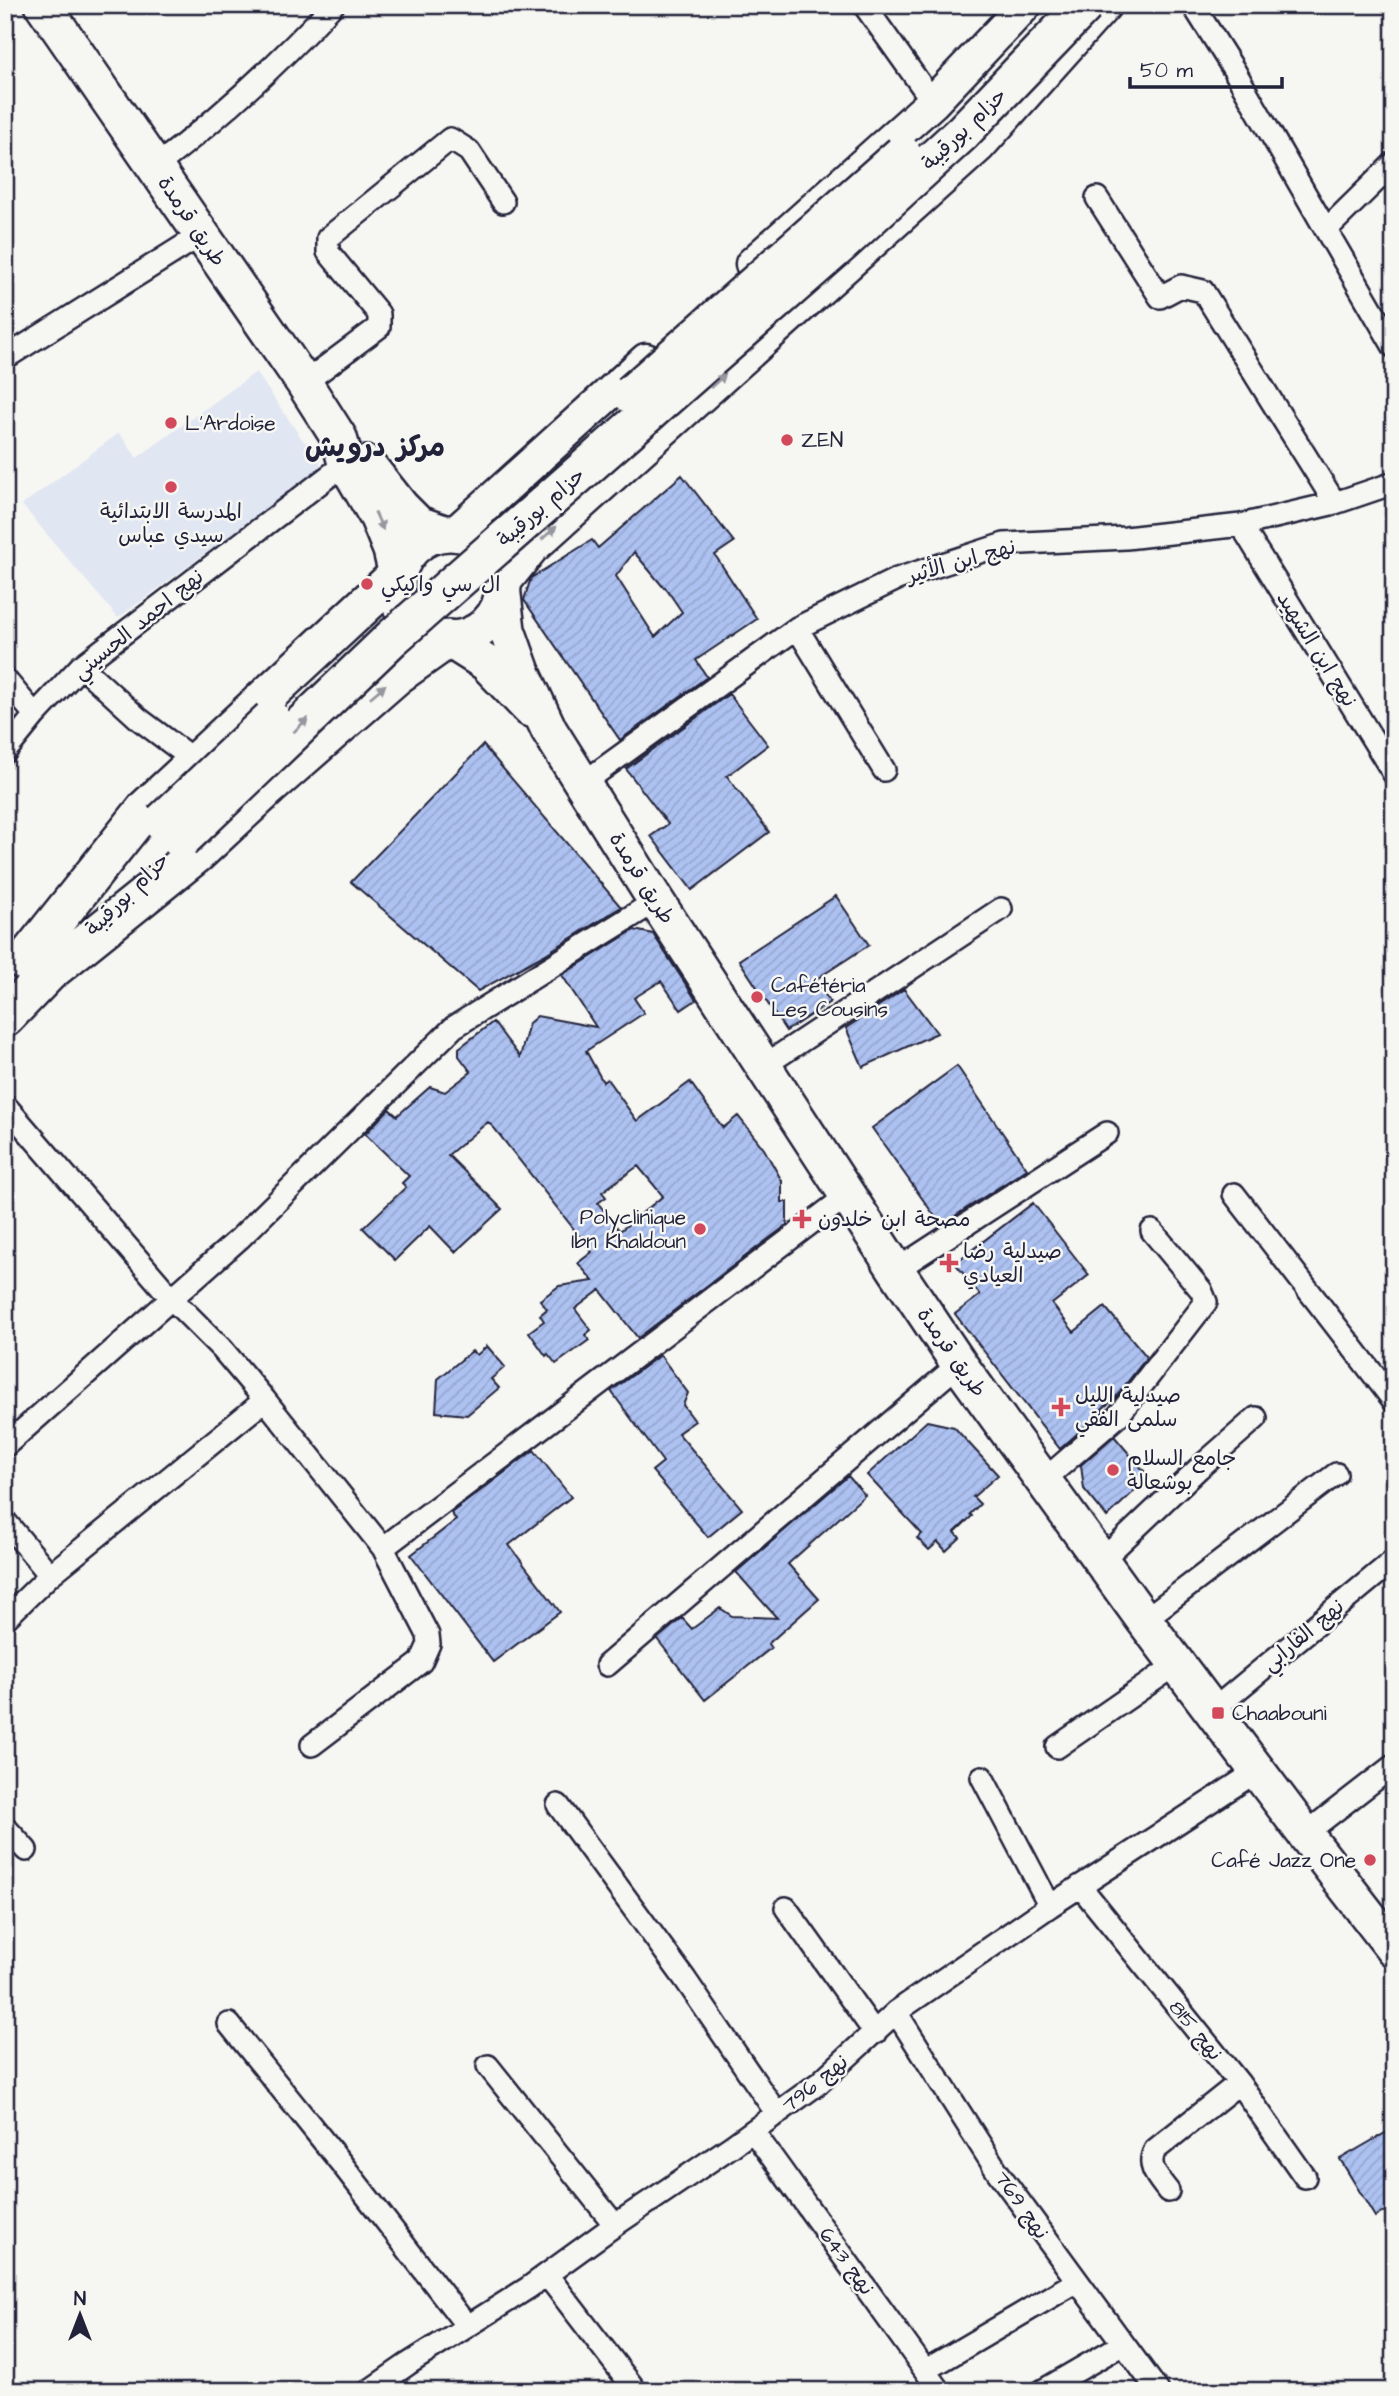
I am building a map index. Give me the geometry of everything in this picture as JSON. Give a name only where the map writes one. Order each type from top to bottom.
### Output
[{"type":"highway","name":"حزام بورقيبة","points":[[172,832],[377,619],[948,113],[1052,5]]},
{"type":"highway","name":"حزام بورقيبة","points":[[5,1018],[25,971],[172,832],[842,243],[952,142],[1085,5]]},
{"type":"highway","points":[[25,971],[146,808],[397,575]]},
{"type":"highway","points":[[25,971],[198,853],[396,676],[448,639]]},
{"type":"main road","name":"طريق قرمدة","points":[[43,5],[304,383],[378,519],[391,550],[397,575]]},
{"type":"main road","name":"حزام بورقيبة","points":[[449,533],[933,102],[1025,5]]},
{"type":"main road","name":"حزام بورقيبة","points":[[503,590],[532,548],[979,146],[1105,5]]},
{"type":"main road","points":[[825,196],[864,250]]},
{"type":"main road","name":"طريق قرمدة","points":[[342,451],[360,455],[418,524],[449,533]]},
{"type":"main road","points":[[449,533],[470,536],[489,550],[501,569],[503,590],[498,610],[489,622],[470,634],[448,639],[430,635],[414,626],[403,611],[397,594],[397,575],[403,560],[414,546],[428,537],[449,533]]},
{"type":"main road","name":"طريق قرمدة","points":[[503,590],[507,630],[522,672],[549,730],[656,901],[896,1270],[959,1364],[1177,1664],[1394,1948]]},
{"type":"main road","name":"طريق قرمدة","points":[[448,639],[486,663],[549,730]]},
{"type":"street","points":[[155,167],[200,133],[279,62],[333,5]]},
{"type":"street","points":[[864,5],[933,102]]},
{"type":"street","points":[[1193,5],[1234,70],[1394,347]]},
{"type":"street","points":[[304,383],[379,327],[379,314],[328,252],[328,237],[450,139],[469,151],[503,202]]},
{"type":"street","points":[[1326,230],[1394,163]]},
{"type":"street","points":[[1097,198],[1160,297],[1181,286],[1203,291],[1335,503]]},
{"type":"street","points":[[5,358],[201,236]]},
{"type":"street","name":"نهج احمد الحسيني","points":[[5,752],[81,666],[342,451]]},
{"type":"street","name":"نهج ابن الأثير","points":[[583,783],[797,628],[897,579],[1004,544],[1126,538],[1241,525],[1335,503],[1394,483]]},
{"type":"street","name":"نهج ابن الشهيد","points":[[1241,525],[1394,774]]},
{"type":"street","points":[[797,628],[884,769]]},
{"type":"street","points":[[81,666],[139,719],[195,761]]},
{"type":"street","points":[[5,679],[36,715]]},
{"type":"street","points":[[5,1446],[240,1238],[454,1027],[656,901]]},
{"type":"street","points":[[765,1065],[1001,909]]},
{"type":"street","points":[[5,1105],[173,1300],[222,1349],[265,1400],[383,1548],[423,1623],[429,1644],[421,1662],[312,1745]]},
{"type":"street","points":[[896,1270],[1107,1133]]},
{"type":"street","points":[[1234,1194],[1394,1401]]},
{"type":"street","points":[[383,1548],[848,1195]]},
{"type":"street","points":[[1044,1480],[1118,1416],[1206,1302],[1201,1290],[1152,1231]]},
{"type":"street","points":[[607,1665],[959,1364]]},
{"type":"street","points":[[5,1619],[50,1575],[265,1400]]},
{"type":"street","points":[[1103,1559],[1256,1418]]},
{"type":"street","points":[[1144,1619],[1336,1474]]},
{"type":"street","points":[[5,1521],[50,1575]]},
{"type":"street","name":"نهج الفارابي","points":[[1213,1710],[1394,1560]]},
{"type":"street","points":[[1057,1747],[1177,1664]]},
{"type":"street","points":[[1305,1834],[1394,1765]]},
{"type":"street","name":"نهج 796","points":[[369,2391],[547,2275],[777,2114],[819,2083],[896,2012],[1050,1906],[1257,1770]]},
{"type":"street","points":[[982,1777],[1050,1906]]},
{"type":"street","points":[[558,1805],[685,1979],[777,2114]]},
{"type":"street","points":[[5,1827],[26,1850]]},
{"type":"street","name":"نهج 815","points":[[1080,1886],[1239,2083],[1305,2177]]},
{"type":"street","points":[[786,1908],[875,2033]]},
{"type":"street","name":"نهج 769","points":[[896,2012],[997,2171],[1158,2391]]},
{"type":"street","points":[[229,2024],[467,2326]]},
{"type":"street","points":[[488,2066],[615,2225]]},
{"type":"street","points":[[1168,2191],[1151,2166],[1151,2157],[1155,2150],[1239,2083]]},
{"type":"street","name":"نهج 643","points":[[753,2131],[940,2391]]},
{"type":"street","points":[[547,2275],[636,2391]]},
{"type":"street","points":[[926,2370],[1076,2281]]},
{"type":"street","points":[[1042,2391],[1123,2344]]},
{"type":"shaded area","name":"المدرسة الابتدائية سيدي عباس","points":[[256,372],[304,442],[320,455],[320,469],[118,618],[22,505],[119,433],[137,458]]},
{"type":"building","points":[[682,475],[734,542],[715,555],[757,619],[696,660],[707,677],[620,740],[524,600],[531,578],[592,540],[598,548]],"holes":[[[634,552],[682,612],[655,637],[616,576]]]},
{"type":"building","points":[[729,694],[768,745],[727,776],[769,832],[692,890],[651,836],[668,824],[626,769]]},
{"type":"building","points":[[483,745],[621,907],[544,955],[478,991],[351,882]]},
{"type":"building","points":[[836,896],[869,945],[815,980],[830,1002],[786,1031],[739,960]]},
{"type":"building","points":[[634,930],[653,934],[696,1000],[681,1010],[661,981],[634,998],[644,1013],[586,1051],[603,1082],[607,1079],[637,1121],[690,1082],[723,1128],[738,1116],[764,1149],[782,1181],[782,1202],[787,1202],[787,1225],[638,1338],[600,1290],[575,1309],[591,1330],[585,1335],[589,1340],[556,1364],[548,1354],[546,1356],[529,1332],[544,1321],[540,1315],[547,1309],[540,1300],[559,1286],[593,1281],[578,1263],[592,1252],[488,1122],[448,1155],[502,1209],[455,1252],[430,1226],[395,1260],[363,1228],[406,1187],[402,1183],[409,1176],[365,1134],[389,1109],[397,1116],[430,1087],[445,1092],[471,1072],[459,1056],[459,1048],[493,1022],[520,1057],[529,1023],[537,1016],[596,1027],[562,975]],"holes":[[[638,1166],[663,1196],[620,1231],[598,1203],[606,1197],[602,1192]]]},
{"type":"building","points":[[904,989],[937,1033],[863,1067],[846,1028]]},
{"type":"building","points":[[957,1066],[1027,1169],[941,1225],[872,1128]]},
{"type":"building","points":[[1033,1203],[1089,1275],[1052,1304],[1074,1332],[1105,1307],[1147,1357],[1103,1411],[1060,1449],[955,1314],[980,1295],[955,1263]]},
{"type":"building","points":[[487,1346],[505,1367],[491,1379],[499,1388],[467,1415],[436,1412],[438,1379],[472,1351],[477,1355]]},
{"type":"building","points":[[660,1355],[688,1393],[683,1405],[695,1421],[678,1433],[742,1509],[708,1537],[652,1471],[663,1462],[611,1391]]},
{"type":"building","points":[[927,1421],[954,1427],[998,1475],[973,1497],[980,1504],[955,1532],[960,1538],[946,1551],[938,1542],[929,1550],[917,1538],[922,1534],[867,1475]]},
{"type":"building","name":"جامع السلام بوشعالة","points":[[1114,1436],[1149,1477],[1107,1517],[1084,1489],[1081,1465]]},
{"type":"building","points":[[534,1450],[571,1497],[509,1545],[560,1612],[493,1662],[411,1555],[456,1520],[451,1513]]},
{"type":"building","points":[[848,1476],[865,1495],[788,1564],[819,1599],[768,1644],[771,1648],[705,1700],[657,1639],[682,1618],[692,1629],[720,1608],[732,1616],[777,1618],[736,1572]]},
{"type":"building","points":[[1394,2128],[1394,2206],[1375,2217],[1340,2159]]},
{"type":"place","name":"L'Ardoise","points":[[171,423]]},
{"type":"place","name":"ZEN","points":[[787,440]]},
{"type":"place","name":"المدرسة الابتدائية سيدي عباس","points":[[171,487]]},
{"type":"place","name":"ال سي واكيكي","points":[[367,584]]},
{"type":"place","name":"Cafétéria Les Cousins","points":[[757,997]]},
{"type":"place","name":"مصحة ابن خلدون","points":[[802,1219]]},
{"type":"place","name":"Polyclinique Ibn Khaldoun","points":[[700,1229]]},
{"type":"place","name":"صيدلية رضا العيادي","points":[[949,1263]]},
{"type":"place","name":"صيدلية الليل سلمى الفقي","points":[[1061,1407]]},
{"type":"place","name":"جامع السلام بوشعالة","points":[[1113,1470]]},
{"type":"place","name":"Chaabouni","points":[[1218,1713]]},
{"type":"place","name":"Café Jazz One","points":[[1370,1860]]},
{"type":"district","name":"مركز درويش","points":[[375,446]]}]
